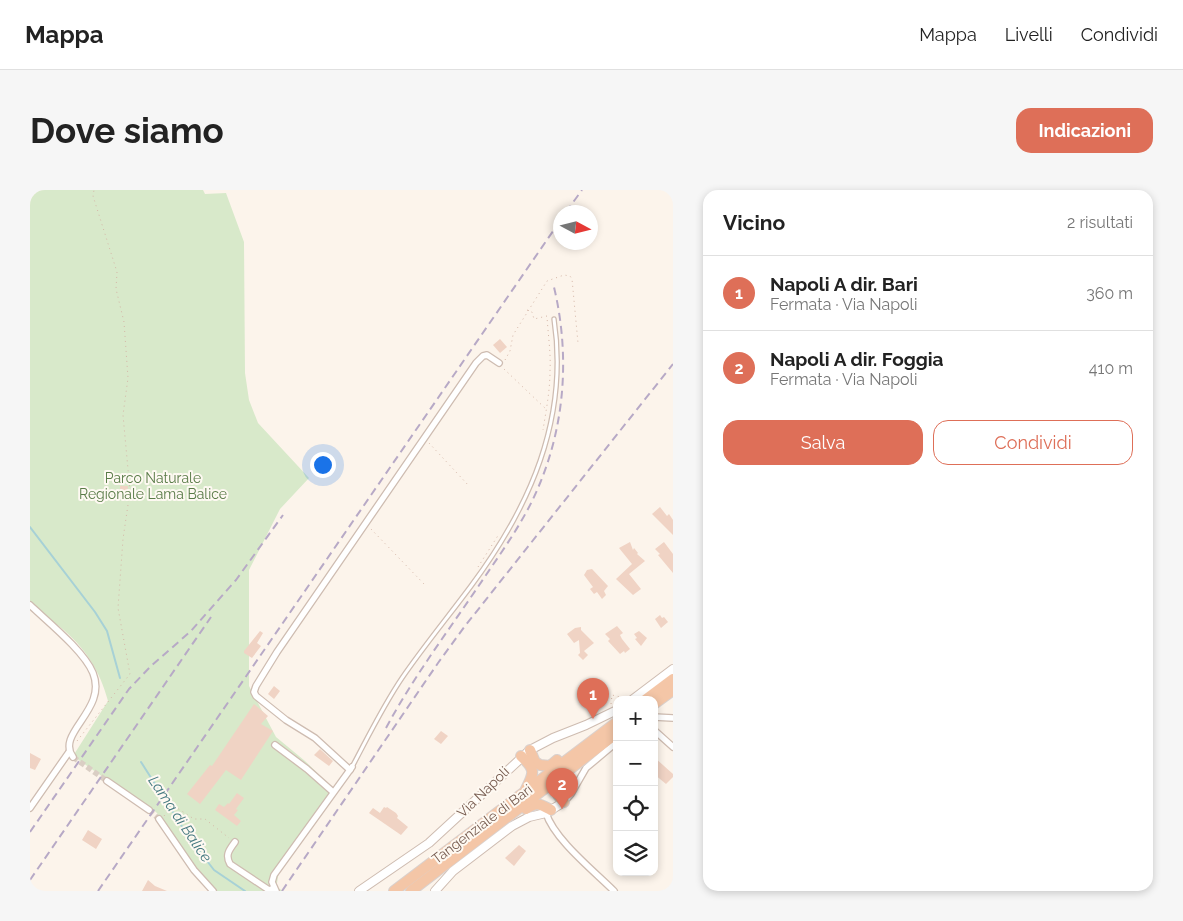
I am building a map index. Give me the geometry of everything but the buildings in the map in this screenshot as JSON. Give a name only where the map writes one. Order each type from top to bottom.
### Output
[{"type":"highway","points":[[650,696],[673,678]]},
{"type":"highway","points":[[658,701],[673,690]]},
{"type":"highway","name":"Tangenziale di Bari","points":[[394,891],[613,725]]},
{"type":"highway","name":"Tangenziale di Bari","points":[[410,891],[613,736]]},
{"type":"highway","points":[[526,753],[540,765],[546,767],[571,750],[585,746]]},
{"type":"highway","points":[[524,792],[533,772],[526,753]]},
{"type":"highway","points":[[558,778],[556,793],[564,802]]},
{"type":"highway","points":[[502,821],[512,820],[533,804],[541,804],[548,812]]},
{"type":"street","points":[[235,842],[228,852],[227,858],[230,864],[269,890],[275,890],[272,882],[274,875],[351,768],[316,738],[286,720],[256,696],[254,692],[256,686],[277,652],[476,363],[483,356],[487,356],[499,363]]},
{"type":"street","points":[[30,605],[88,664],[94,675],[95,692],[92,704],[69,740],[69,752],[30,808]]},
{"type":"street","points":[[637,696],[673,669]]},
{"type":"street","name":"Via Napoli","points":[[359,891],[429,843],[526,753],[553,738],[586,725],[613,709]]},
{"type":"street","points":[[658,717],[673,718]]},
{"type":"street","points":[[658,734],[673,747]]},
{"type":"street","points":[[275,745],[307,769],[333,792]]},
{"type":"street","points":[[435,891],[453,870],[512,826],[529,817],[548,812],[564,802],[571,794],[586,768],[613,745]]},
{"type":"street","points":[[69,752],[73,757]]},
{"type":"street","points":[[107,781],[148,810]]},
{"type":"street","points":[[548,812],[549,823],[560,838],[614,891]]},
{"type":"street","points":[[160,820],[194,870],[213,891]]},
{"type":"lane","points":[[351,768],[392,694],[440,626],[472,585],[504,536],[533,483],[543,456],[554,407],[557,371],[554,318]]},
{"type":"path","points":[[69,752],[130,674],[118,608],[123,539],[130,491],[123,415],[128,378],[124,322],[116,289],[117,272],[93,196],[94,190]]},
{"type":"path","points":[[547,409],[499,363],[503,362],[510,351],[512,335],[547,281],[564,275],[570,276],[572,279],[578,343]]},
{"type":"path","points":[[528,310],[532,312],[534,319],[547,316],[550,344],[550,373],[547,409],[542,434]]},
{"type":"path","points":[[424,438],[470,486]]},
{"type":"path","points":[[366,523],[391,552],[424,584]]},
{"type":"path","points":[[473,573],[500,532]]},
{"type":"path","points":[[160,820],[174,806],[194,819],[204,819],[235,842]]},
{"type":"green space","name":"Parco Naturale Regionale Lama Balice","points":[[30,190],[203,190],[205,194],[226,193],[244,242],[245,373],[249,400],[258,423],[309,478],[280,509],[249,570],[249,686],[276,737],[305,761],[335,790],[279,871],[275,886],[283,891],[216,891],[173,842],[157,813],[150,807],[120,791],[73,756],[108,701],[101,680],[84,651],[57,624],[30,609]]},
{"type":"waterway","name":"Lama di Balice","points":[[30,527],[95,612],[107,631],[120,678]]},
{"type":"waterway","name":"Lama di Balice","points":[[141,762],[190,839],[214,870],[245,891]]},
{"type":"tunnel","points":[[73,757],[107,781]]},
{"type":"tunnel","points":[[149,810],[159,819]]},
{"type":"railway","points":[[571,205],[582,190]]},
{"type":"railway","points":[[98,891],[553,231]]},
{"type":"railway","points":[[386,728],[421,669],[514,533],[538,488],[555,438],[560,413],[562,387],[562,335],[553,283]]},
{"type":"railway","points":[[282,891],[465,626],[673,364]]},
{"type":"railway","points":[[30,832],[129,689],[151,666],[191,631],[236,580],[283,515]]},
{"type":"railway","points":[[30,880],[211,617]]},
{"type":"place","name":"Napoli A dir. Bari","points":[[593,719]]},
{"type":"place","name":"Napoli A dir. Foggia","points":[[562,809]]}]
